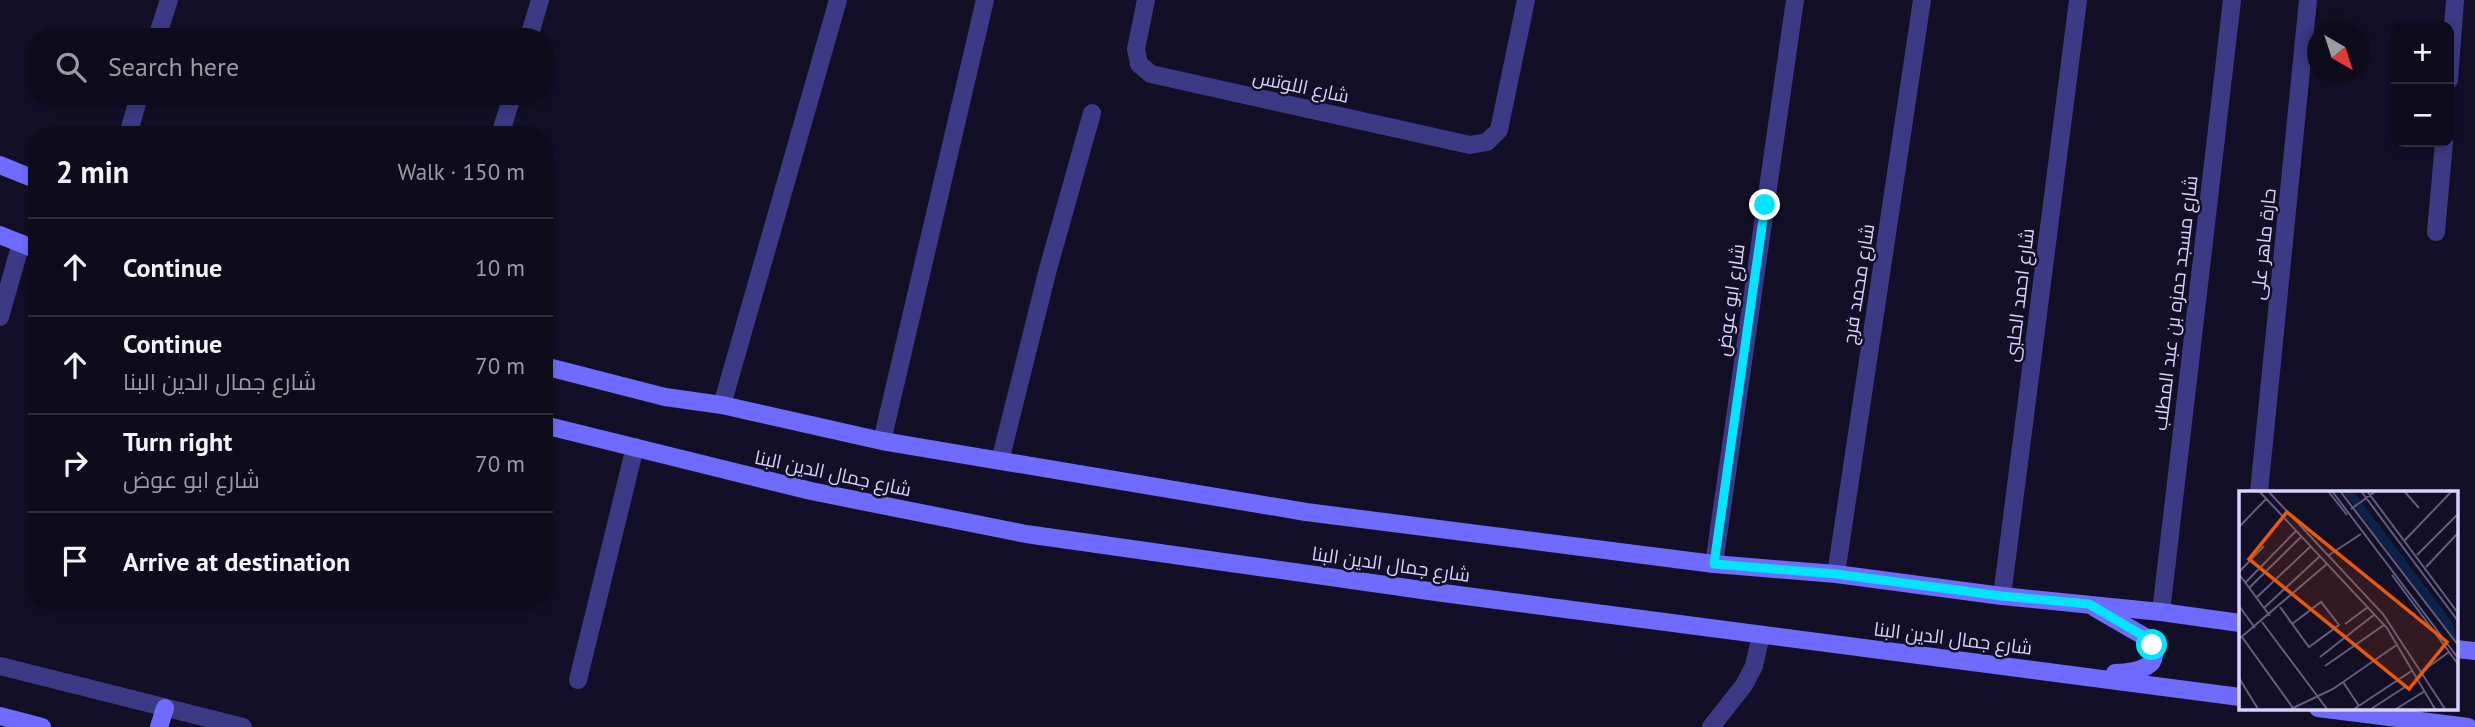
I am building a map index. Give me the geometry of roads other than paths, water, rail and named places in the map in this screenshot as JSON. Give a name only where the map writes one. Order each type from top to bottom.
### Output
[{"type":"main road","points":[[0,165],[28,176]]},
{"type":"main road","points":[[0,235],[28,247]]},
{"type":"main road","name":"شارع جمال الدين البنا","points":[[553,368],[664,397],[722,405],[882,441],[1306,512],[1714,564],[1836,574],[2239,623]]},
{"type":"main road","name":"شارع جمال الدين البنا","points":[[553,427],[811,491],[1026,534],[1761,635],[2239,697]]},
{"type":"main road","points":[[2077,675],[2143,670],[2154,655],[2147,638],[2089,604]]},
{"type":"main road","points":[[159,727],[165,708]]},
{"type":"main road","points":[[2336,710],[2468,727]]},
{"type":"main road","points":[[0,716],[42,727]]},
{"type":"street","points":[[161,28],[169,0]]},
{"type":"street","points":[[722,405],[838,0]]},
{"type":"street","points":[[882,441],[985,0]]},
{"type":"street","name":"شارع اللوتس","points":[[1146,0],[1136,49],[1139,64],[1151,74],[1470,145],[1487,142],[1499,130],[1526,0]]},
{"type":"street","name":"شارع ابو عوض","points":[[1714,564],[1795,0]]},
{"type":"street","name":"شارع محمد فرج","points":[[1836,574],[1922,0]]},
{"type":"street","name":"شارع احمد الحلبى","points":[[2002,596],[2078,0]]},
{"type":"street","name":"شارع مسجد حمزه بن عبد المطلب","points":[[2161,612],[2232,0]]},
{"type":"street","name":"حارة ماهر على","points":[[2259,491],[2308,0]]},
{"type":"street","points":[[2453,21],[2455,0]]},
{"type":"street","points":[[531,28],[537,1]]},
{"type":"street","points":[[131,126],[136,105]]},
{"type":"street","points":[[503,126],[509,105]]},
{"type":"street","points":[[1000,461],[1048,269],[1092,113]]},
{"type":"street","points":[[2436,232],[2444,147]]},
{"type":"street","points":[[0,317],[28,249]]},
{"type":"street","points":[[578,680],[635,447]]},
{"type":"street","points":[[1711,727],[1744,685],[1754,666],[1761,635]]},
{"type":"street","points":[[0,666],[243,727]]}]
